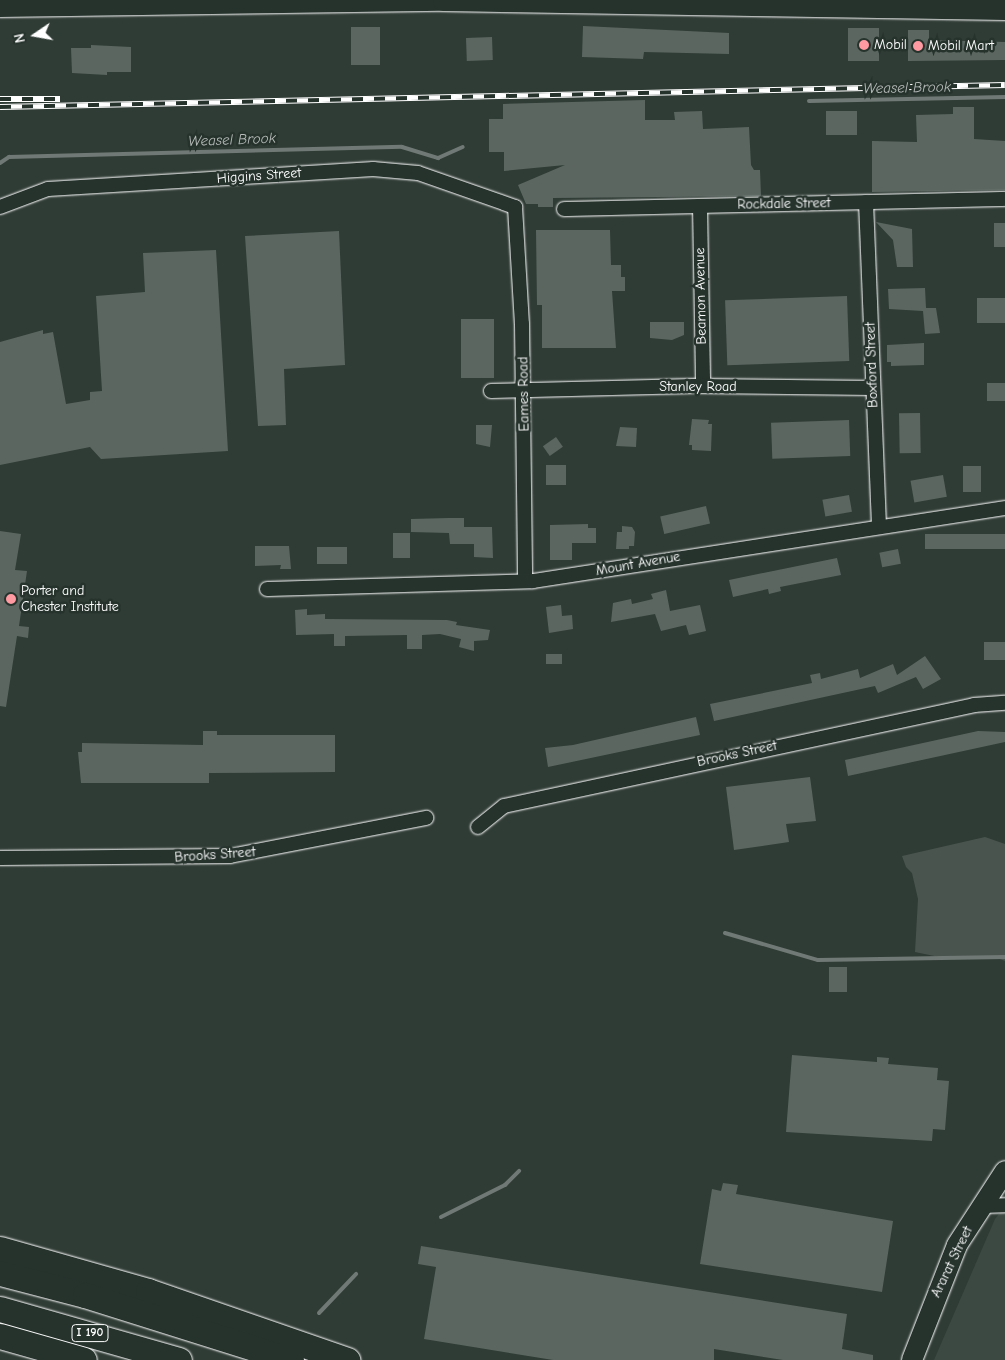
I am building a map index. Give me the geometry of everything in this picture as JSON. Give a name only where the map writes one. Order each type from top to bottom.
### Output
[{"type":"highway","points":[[0,1249],[148,1291],[347,1360]]},
{"type":"highway","points":[[0,1272],[85,1295],[290,1360]]},
{"type":"highway","name":"I 190","points":[[0,1310],[179,1360]]},
{"type":"highway","name":"I 190","points":[[0,1336],[84,1360]]},
{"type":"main road","points":[[0,7],[20,4],[443,1],[939,4],[1005,10]]},
{"type":"main road","name":"Ararat Street","points":[[912,1360],[957,1245],[1005,1171]]},
{"type":"street","name":"Higgins Street","points":[[0,207],[48,189],[373,169],[418,173],[515,208]]},
{"type":"street","name":"Rockdale Street","points":[[564,209],[1005,199]]},
{"type":"street","name":"Boxford Street","points":[[866,202],[879,527]]},
{"type":"street","name":"Beamon Avenue","points":[[700,206],[703,386]]},
{"type":"street","name":"Eames Road","points":[[515,208],[524,390],[525,581]]},
{"type":"street","name":"Stanley Road","points":[[491,391],[703,386],[872,388]]},
{"type":"street","name":"Mount Avenue","points":[[268,589],[525,581],[1005,508]]},
{"type":"street","name":"Brooks Street","points":[[478,827],[504,806],[974,704],[1005,703]]},
{"type":"street","name":"Brooks Street","points":[[0,858],[230,856],[426,818]]},
{"type":"street","points":[[982,1206],[1005,1206]]},
{"type":"shaded area","points":[[985,837],[1005,844],[1005,961],[992,956],[939,957],[915,952],[918,899],[912,873],[906,867],[902,856]]},
{"type":"shaded area","points":[[1005,1206],[1005,1360],[934,1360],[995,1219]]},
{"type":"building","points":[[583,26],[729,33],[729,54],[644,52],[643,59],[582,57]]},
{"type":"building","points":[[351,27],[380,27],[380,65],[351,65]]},
{"type":"building","name":"Mobil","points":[[848,28],[879,28],[879,61],[848,61]]},
{"type":"building","points":[[908,30],[929,30],[929,40],[1005,42],[1005,60],[908,61]]},
{"type":"building","points":[[492,37],[493,60],[467,61],[466,38]]},
{"type":"building","points":[[91,45],[131,47],[131,72],[107,72],[107,75],[72,73],[71,48],[91,48]]},
{"type":"building","points":[[645,100],[645,120],[675,120],[674,112],[702,111],[703,129],[749,127],[751,165],[754,170],[760,170],[761,196],[553,198],[553,207],[538,207],[538,204],[526,204],[518,185],[565,165],[504,171],[504,152],[489,152],[489,119],[503,119],[503,104]]},
{"type":"building","points":[[953,107],[974,107],[974,139],[1005,141],[1005,190],[872,192],[872,141],[917,142],[916,115],[953,114]]},
{"type":"building","points":[[826,111],[857,111],[857,135],[826,135]]},
{"type":"building","points":[[876,222],[912,229],[913,267],[897,267],[893,240]]},
{"type":"building","points":[[994,223],[1005,223],[1005,247],[994,247]]},
{"type":"building","points":[[536,230],[610,230],[611,265],[621,265],[621,277],[625,277],[625,291],[612,291],[616,348],[542,348],[542,305],[537,305]]},
{"type":"building","points":[[339,231],[345,365],[284,369],[286,425],[258,426],[245,236]]},
{"type":"building","points":[[216,250],[228,451],[101,459],[90,447],[0,465],[0,342],[43,330],[43,334],[53,332],[66,404],[90,400],[90,392],[102,391],[96,296],[145,292],[143,253]]},
{"type":"building","points":[[925,288],[926,308],[936,308],[940,333],[925,334],[923,311],[889,309],[888,289]]},
{"type":"building","points":[[847,296],[849,361],[727,365],[725,300]]},
{"type":"building","points":[[977,298],[1005,298],[1005,323],[977,323]]},
{"type":"building","points":[[461,319],[494,319],[494,378],[461,378]]},
{"type":"building","points":[[650,322],[684,322],[684,335],[672,340],[650,338]]},
{"type":"building","points":[[924,343],[924,365],[891,366],[891,362],[887,362],[887,345]]},
{"type":"building","points":[[987,383],[1005,383],[1005,401],[987,401]]},
{"type":"building","points":[[899,413],[920,413],[921,453],[900,453]]},
{"type":"building","points":[[692,419],[709,420],[708,424],[712,424],[711,451],[692,450],[692,445],[689,445]]},
{"type":"building","points":[[849,420],[850,456],[772,459],[771,423]]},
{"type":"building","points":[[476,425],[492,425],[490,447],[476,444]]},
{"type":"building","points":[[620,427],[637,428],[636,447],[616,446]]},
{"type":"building","points":[[556,437],[563,447],[550,456],[543,446]]},
{"type":"building","points":[[546,465],[566,465],[566,485],[546,485]]},
{"type":"building","points":[[963,466],[981,466],[981,492],[963,492]]},
{"type":"building","points":[[943,475],[947,497],[914,502],[911,481]]},
{"type":"building","points":[[849,495],[852,512],[825,516],[822,500]]},
{"type":"building","points":[[706,506],[710,524],[664,534],[660,517]]},
{"type":"building","points":[[464,518],[464,527],[492,527],[493,558],[474,557],[474,544],[450,544],[449,533],[411,532],[411,519]]},
{"type":"building","points":[[588,524],[588,528],[596,528],[596,543],[572,543],[572,560],[550,560],[550,525]]},
{"type":"building","points":[[622,526],[632,527],[635,532],[634,546],[629,546],[629,549],[616,549],[617,532],[622,532]]},
{"type":"building","name":"Porter and Chester Institute","points":[[0,531],[21,534],[15,570],[27,571],[19,626],[29,627],[28,638],[17,636],[6,707],[0,706]]},
{"type":"building","points":[[393,533],[410,533],[410,558],[393,558]]},
{"type":"building","points":[[925,534],[1005,534],[1005,549],[925,549]]},
{"type":"building","points":[[255,546],[289,546],[291,569],[280,569],[281,565],[255,566]]},
{"type":"building","points":[[317,547],[347,547],[347,564],[317,564]]},
{"type":"building","points":[[898,549],[901,564],[882,567],[879,553]]},
{"type":"building","points":[[837,558],[841,575],[780,587],[781,591],[769,594],[768,589],[733,597],[729,580]]},
{"type":"building","points":[[666,590],[670,611],[700,605],[706,631],[689,635],[686,625],[661,631],[655,614],[611,622],[613,603],[631,599],[632,604],[653,599],[651,594]]},
{"type":"building","points":[[561,605],[562,616],[572,615],[573,629],[549,633],[546,607]]},
{"type":"building","points":[[307,609],[307,615],[325,614],[325,619],[447,620],[457,622],[456,625],[490,630],[488,640],[474,641],[474,651],[459,647],[461,639],[440,634],[422,635],[422,649],[407,649],[407,635],[345,636],[345,646],[334,646],[334,634],[296,635],[295,610]]},
{"type":"building","points":[[984,642],[1005,642],[1005,660],[984,660]]},
{"type":"building","points":[[546,654],[562,654],[562,664],[546,664]]},
{"type":"building","points":[[925,656],[941,679],[923,689],[916,677],[878,693],[875,686],[714,721],[710,704],[812,683],[810,675],[820,673],[821,679],[858,669],[860,678],[893,664],[897,675]]},
{"type":"building","points":[[696,717],[700,735],[548,767],[545,748],[573,745]]},
{"type":"building","points":[[203,731],[217,731],[217,735],[335,735],[335,772],[209,773],[209,783],[81,783],[78,752],[82,752],[82,743],[203,745]]},
{"type":"building","points":[[978,731],[1005,732],[1005,742],[848,776],[845,760]]},
{"type":"building","points":[[810,777],[816,821],[786,824],[789,842],[734,850],[726,787]]},
{"type":"building","points":[[829,967],[847,967],[847,992],[829,992]]},
{"type":"building","points":[[792,1055],[877,1062],[877,1057],[889,1058],[888,1064],[938,1068],[937,1080],[949,1081],[945,1130],[933,1129],[932,1141],[786,1132]]},
{"type":"building","points":[[723,1183],[738,1185],[736,1194],[893,1221],[882,1292],[700,1264],[712,1189],[721,1191]]},
{"type":"building","points":[[421,1246],[847,1314],[842,1349],[873,1355],[873,1360],[783,1360],[714,1349],[714,1360],[553,1360],[424,1339],[436,1267],[418,1264]]},
{"type":"waterway","name":"Weasel Brook","points":[[809,101],[1005,97]]},
{"type":"waterway","name":"Weasel Brook","points":[[0,163],[9,157],[402,147],[438,158],[463,147]]},
{"type":"waterway","points":[[725,933],[818,960],[1005,957]]},
{"type":"waterway","points":[[441,1217],[505,1185],[519,1171]]},
{"type":"waterway","points":[[319,1313],[356,1274]]},
{"type":"railway","points":[[0,107],[1005,85]]},
{"type":"railway","points":[[0,99],[60,99]]},
{"type":"place","name":"Mobil","points":[[864,45]]},
{"type":"place","name":"Mobil Mart","points":[[918,46]]},
{"type":"place","name":"Porter and Chester Institute","points":[[11,599]]}]
